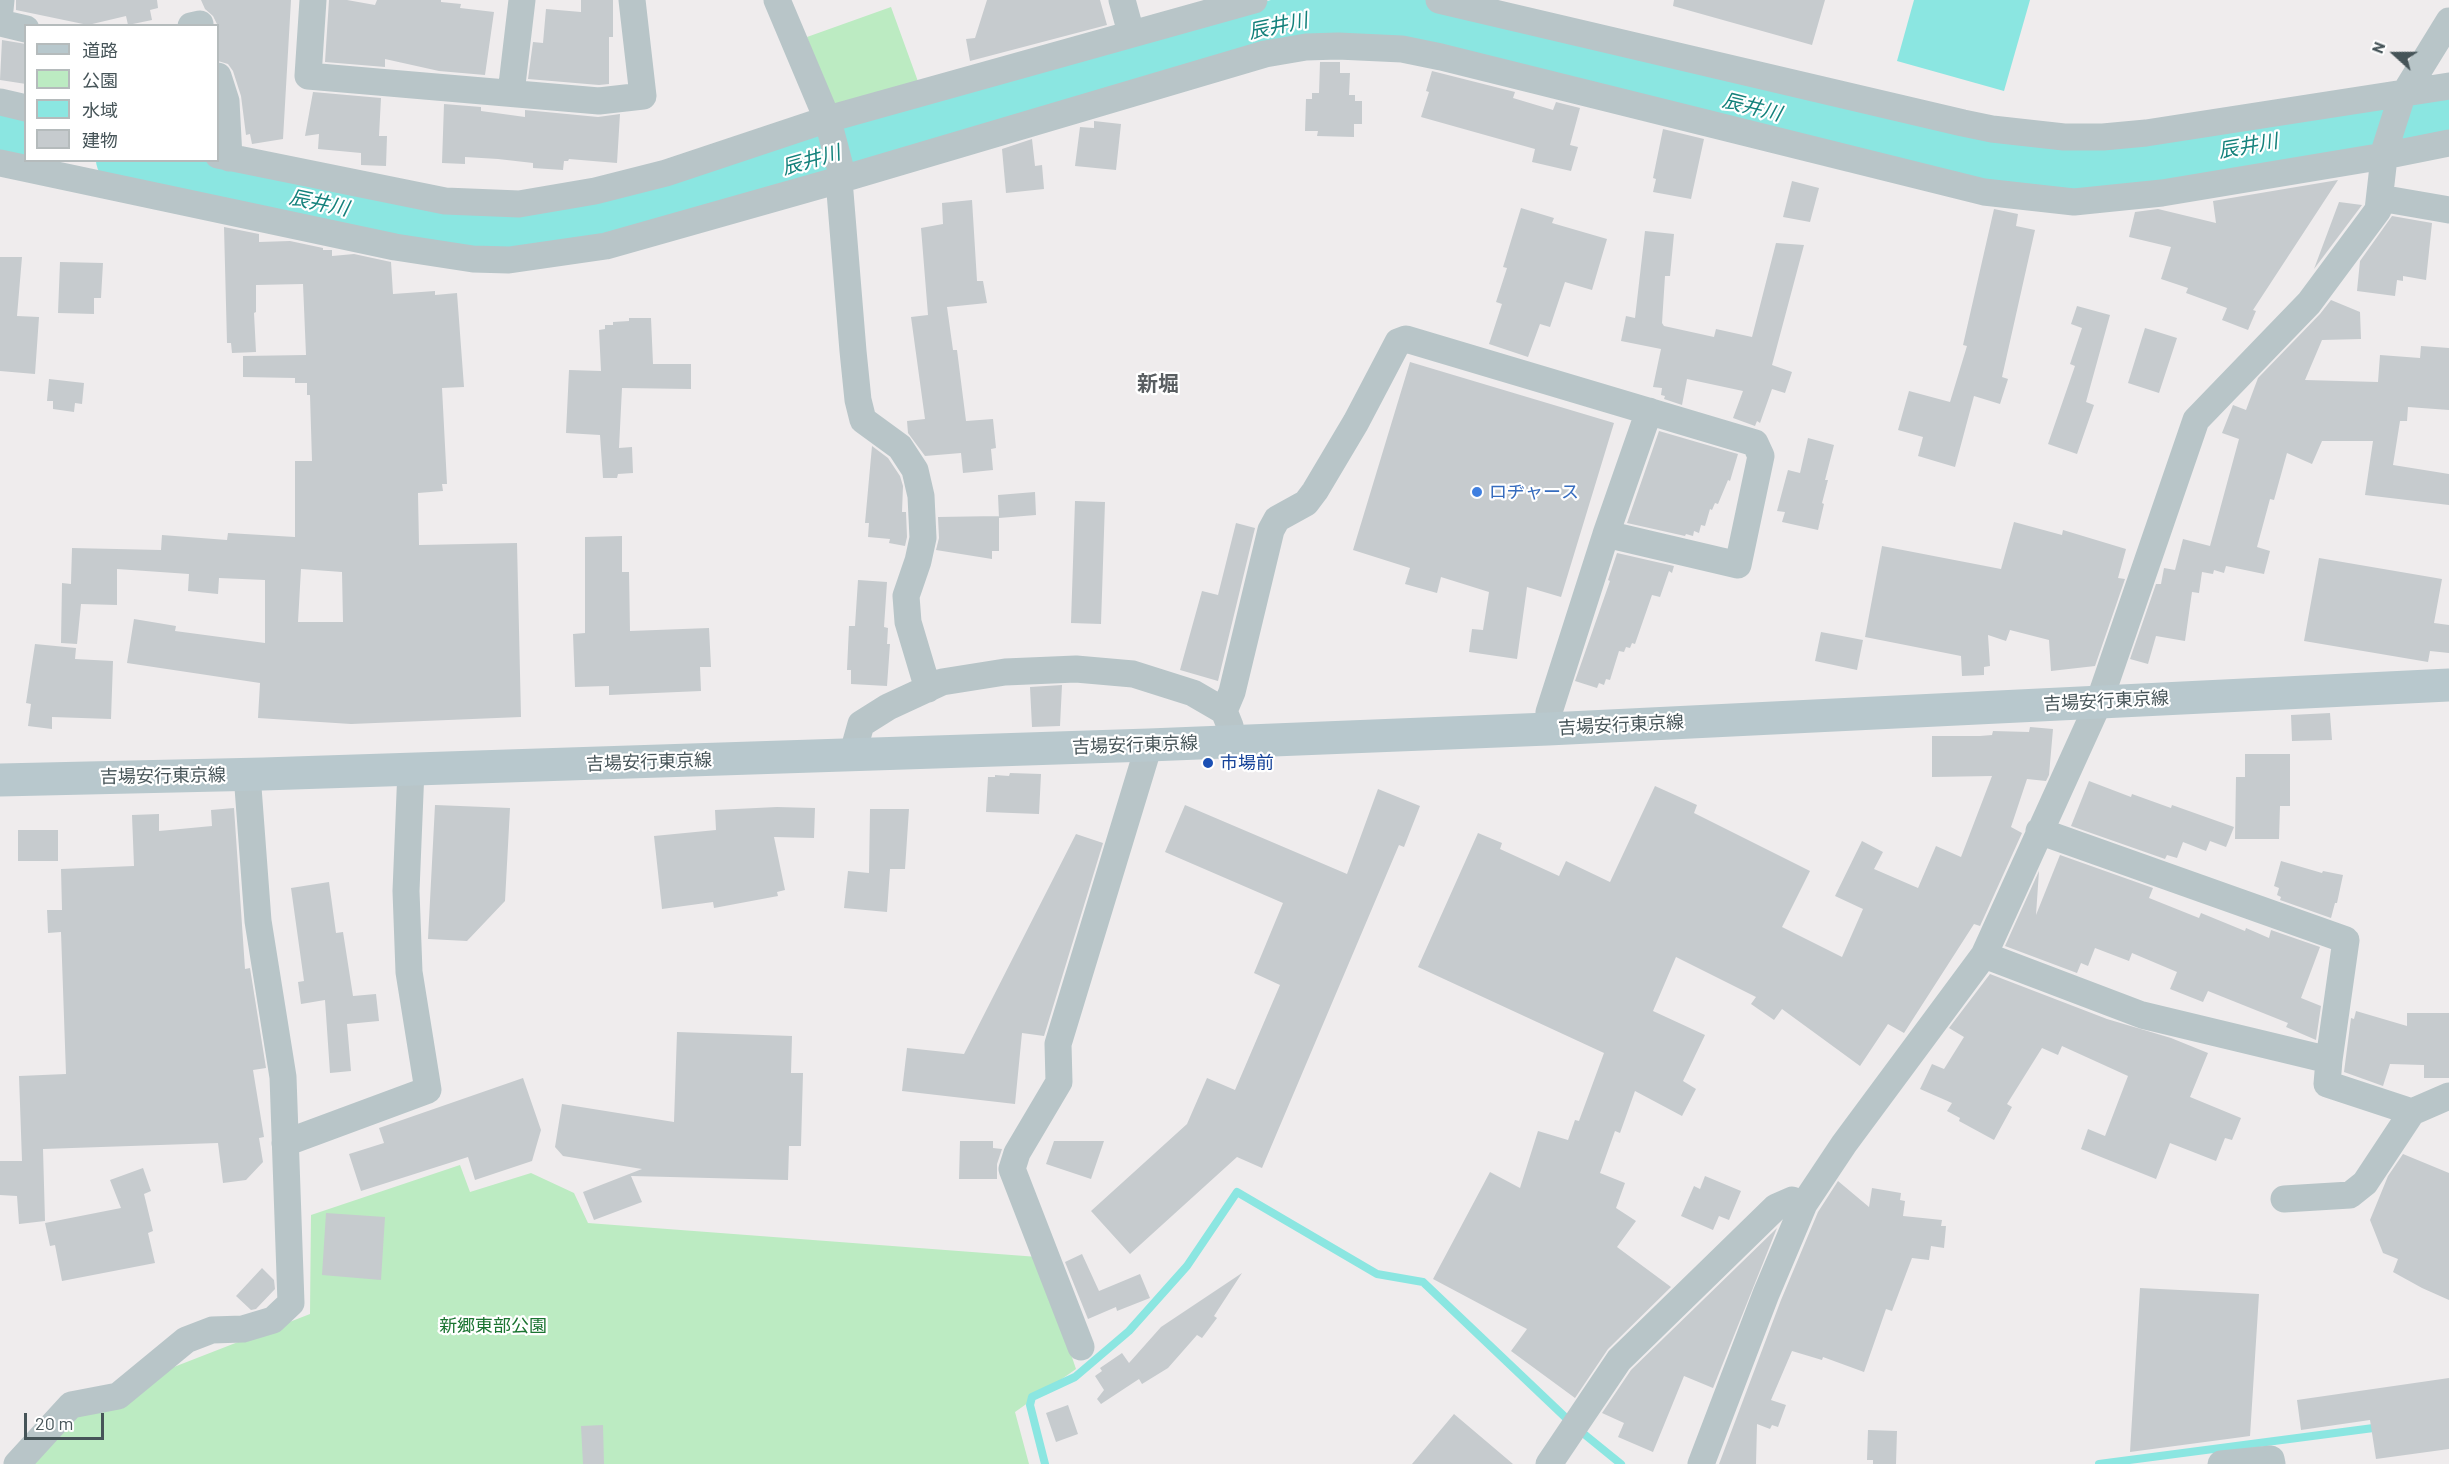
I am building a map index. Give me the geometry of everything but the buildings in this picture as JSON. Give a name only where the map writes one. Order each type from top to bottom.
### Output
[{"type":"main road","name":"吉場安行東京線","points":[[0,780],[852,756],[1149,745],[1548,729],[2449,685]]},
{"type":"street","points":[[0,10],[1,0]]},
{"type":"street","points":[[313,0],[308,76],[598,101],[643,96],[632,0]]},
{"type":"street","points":[[511,93],[522,0]]},
{"type":"street","points":[[777,0],[828,120],[842,178],[852,351],[863,420],[900,447],[915,470],[921,495],[923,538],[906,596],[908,622],[928,689]]},
{"type":"street","points":[[1122,0],[1131,33]]},
{"type":"street","points":[[219,79],[226,101],[223,157],[445,201],[519,204],[595,190],[666,173],[828,120],[1254,0]]},
{"type":"street","points":[[1439,0],[1963,123],[1992,129],[2064,137],[2146,134],[2449,86]]},
{"type":"street","points":[[1701,1464],[1766,1294],[1804,1204],[1844,1144],[1984,955],[2099,702],[2196,420],[2320,289],[2378,210],[2384,152],[2403,95],[2449,21]]},
{"type":"street","points":[[0,23],[24,29]]},
{"type":"street","points":[[0,163],[395,247],[473,259],[509,260],[606,246],[1265,54],[1306,47],[1338,46],[1402,49],[1441,57],[1984,192],[2074,202],[2119,199],[2384,152],[2449,143]]},
{"type":"street","points":[[0,102],[24,108]]},
{"type":"street","points":[[2380,198],[2449,210]]},
{"type":"street","points":[[1224,711],[1232,692],[1271,530],[1278,519],[1306,503],[1315,491],[1356,422],[1398,342],[1406,339],[1755,443],[1761,456],[1738,565],[1606,534]]},
{"type":"street","points":[[1548,729],[1549,712],[1606,534],[1649,411]]},
{"type":"street","points":[[852,756],[861,724],[888,706],[942,682],[1005,672],[1076,669],[1133,674],[1193,693],[1224,711],[1236,741]]},
{"type":"street","points":[[1080,1347],[1012,1169],[1017,1154],[1059,1082],[1058,1044],[1149,745]]},
{"type":"street","points":[[285,1143],[428,1090],[409,972],[406,891],[411,769]]},
{"type":"street","points":[[17,1464],[71,1405],[118,1396],[186,1340],[212,1330],[243,1329],[273,1320],[282,1314],[291,1303],[283,1077],[258,921],[247,774]]},
{"type":"street","points":[[2039,831],[2346,940],[2327,1084],[2412,1112]]},
{"type":"street","points":[[1984,955],[2142,1015],[2329,1060]]},
{"type":"street","points":[[2284,1199],[2350,1195],[2365,1183],[2412,1112],[2449,1096]]},
{"type":"street","points":[[1549,1464],[1619,1360],[1776,1207],[1792,1200],[1804,1204]]},
{"type":"street","points":[[2221,1464],[2271,1459],[2272,1464]]},
{"type":"green space","points":[[891,7],[920,87],[843,106],[831,102],[807,37]]},
{"type":"green space","name":"新郷東部公園","points":[[460,1165],[470,1192],[531,1173],[574,1193],[588,1223],[1038,1257],[1076,1369],[1015,1412],[1029,1464],[33,1464],[80,1410],[161,1372],[310,1314],[311,1215]]},
{"type":"water","points":[[1914,0],[2030,0],[2004,91],[1897,61]]},
{"type":"waterway","name":"辰井川","points":[[129,162],[444,230],[517,232],[625,214],[727,182],[931,126],[1039,90],[1292,19],[1358,16],[1426,24],[1905,145],[2007,165],[2074,170],[2139,166],[2231,152],[2344,129],[2449,115]]},
{"type":"waterway","name":"辰井川","points":[[0,133],[24,139]]},
{"type":"waterway","points":[[1045,1464],[1030,1405],[1032,1397],[1075,1377],[1129,1331],[1187,1266],[1237,1192],[1377,1274],[1423,1282],[1565,1417]]},
{"type":"waterway","points":[[2099,1464],[2381,1427]]},
{"type":"waterway","points":[[1584,1434],[1621,1464]]},
{"type":"place","name":"ロヂャース","points":[[1477,492]]},
{"type":"place","name":"市場前","points":[[1208,763]]},
{"type":"district","name":"新堀","points":[[1158,384]]}]
